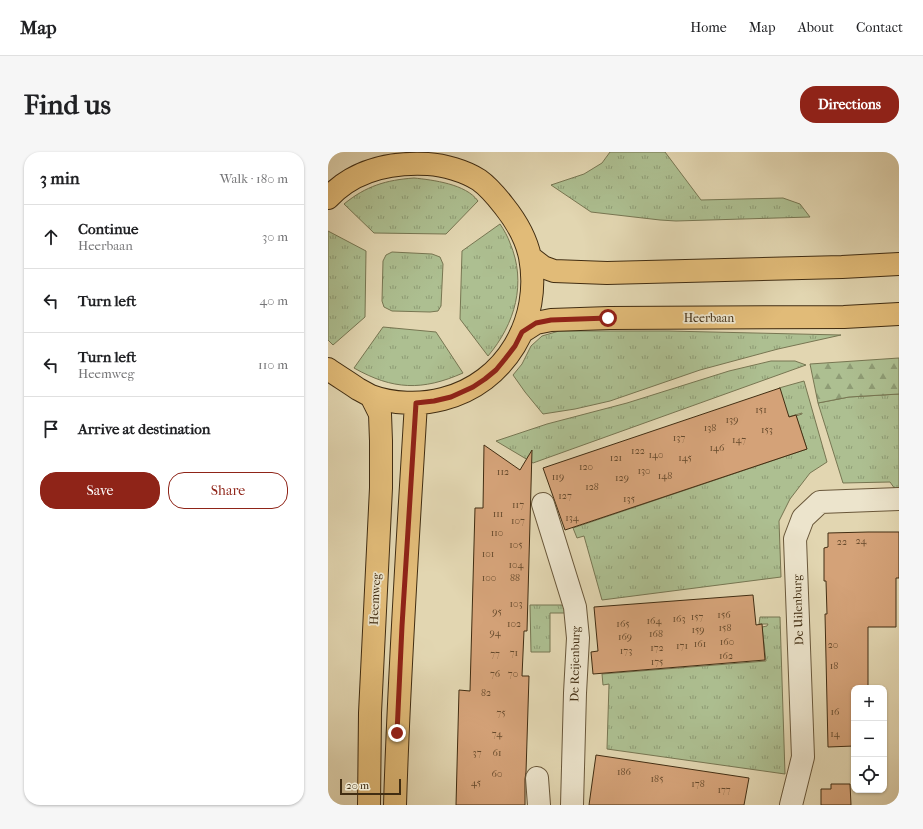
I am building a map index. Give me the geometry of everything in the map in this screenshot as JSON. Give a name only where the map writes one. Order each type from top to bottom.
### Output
[{"type":"main road","points":[[328,198],[344,184],[390,159],[415,163],[436,158],[478,180],[495,194],[516,223],[522,235],[530,258],[532,281],[532,299],[528,316],[519,339],[496,370],[473,387],[461,393],[434,401],[416,403],[392,401],[362,391],[342,380],[328,369]]},
{"type":"main road","points":[[530,258],[543,268],[554,271],[607,273],[842,267],[899,264]]},
{"type":"main road","name":"Heerbaan","points":[[519,339],[536,323],[551,320],[608,318],[844,317],[899,314]]},
{"type":"main road","name":"Heemweg","points":[[362,391],[380,414],[381,442],[381,488],[370,713],[369,805]]},
{"type":"main road","points":[[395,805],[402,634],[416,403]]},
{"type":"street","name":"De Uilenburg","points":[[791,805],[803,756],[795,539],[803,518],[820,502],[899,499]]},
{"type":"street","name":"De Reijenburg","points":[[543,504],[575,607],[578,638],[572,805]]},
{"type":"street","points":[[537,778],[539,805]]},
{"type":"green space","points":[[610,152],[665,152],[701,200],[783,198],[800,204],[810,217],[676,221],[591,212],[551,185],[584,174],[602,163]]},
{"type":"green space","points":[[414,178],[449,184],[473,195],[478,201],[446,234],[374,233],[344,204],[368,188],[394,180]]},
{"type":"green space","points":[[500,224],[508,238],[515,258],[518,273],[518,288],[516,302],[511,317],[497,344],[488,356],[460,319],[462,251]]},
{"type":"green space","points":[[328,231],[366,251],[365,317],[333,345],[328,340]]},
{"type":"green space","points":[[392,252],[432,254],[440,257],[443,264],[441,306],[438,311],[392,311],[384,307],[382,301],[383,261],[386,255]]},
{"type":"green space","points":[[383,327],[436,332],[463,373],[434,383],[408,386],[382,381],[354,368]]},
{"type":"green space","points":[[559,331],[668,331],[841,335],[778,349],[700,370],[610,401],[543,414],[513,375],[522,364],[531,346],[542,336]]},
{"type":"green space","points":[[899,358],[899,394],[849,397],[818,403],[810,364]]},
{"type":"green space","points":[[771,361],[795,361],[806,365],[533,463],[496,441],[547,424],[627,403],[729,371]]},
{"type":"green space","points":[[804,381],[827,462],[810,473],[790,499],[779,521],[781,577],[602,600],[584,536],[577,538],[573,528],[807,449],[796,416],[802,413],[785,418],[779,388]]},
{"type":"green space","points":[[899,394],[899,489],[895,489],[890,482],[843,483],[818,403],[849,397]]},
{"type":"green space","points":[[530,605],[567,605],[567,613],[550,613],[550,652],[531,652]]},
{"type":"green space","points":[[760,617],[780,617],[785,774],[607,749],[609,684],[603,685],[602,674],[766,661],[762,627],[767,626],[768,624],[759,624]]},
{"type":"building","points":[[780,388],[789,417],[796,415],[807,449],[565,530],[543,468]]},
{"type":"building","points":[[484,445],[520,470],[532,450],[527,631],[524,631],[522,676],[529,676],[525,805],[456,805],[459,690],[470,691],[475,508],[483,508]]},
{"type":"building","points":[[899,532],[899,578],[896,578],[896,627],[868,627],[868,685],[851,685],[851,746],[828,747],[825,614],[827,614],[826,581],[824,581],[824,548],[828,547],[828,533]]},
{"type":"building","points":[[753,595],[756,625],[762,624],[765,660],[593,674],[591,652],[598,651],[594,607]]},
{"type":"building","points":[[596,755],[749,778],[744,805],[589,805]]},
{"type":"building","points":[[831,784],[850,784],[851,805],[821,805],[821,789],[831,789]]},
{"type":"route","points":[[397,733],[416,403],[451,397],[473,387],[485,379],[496,370],[505,359],[515,346],[522,332],[536,323],[551,320],[608,318]]}]
